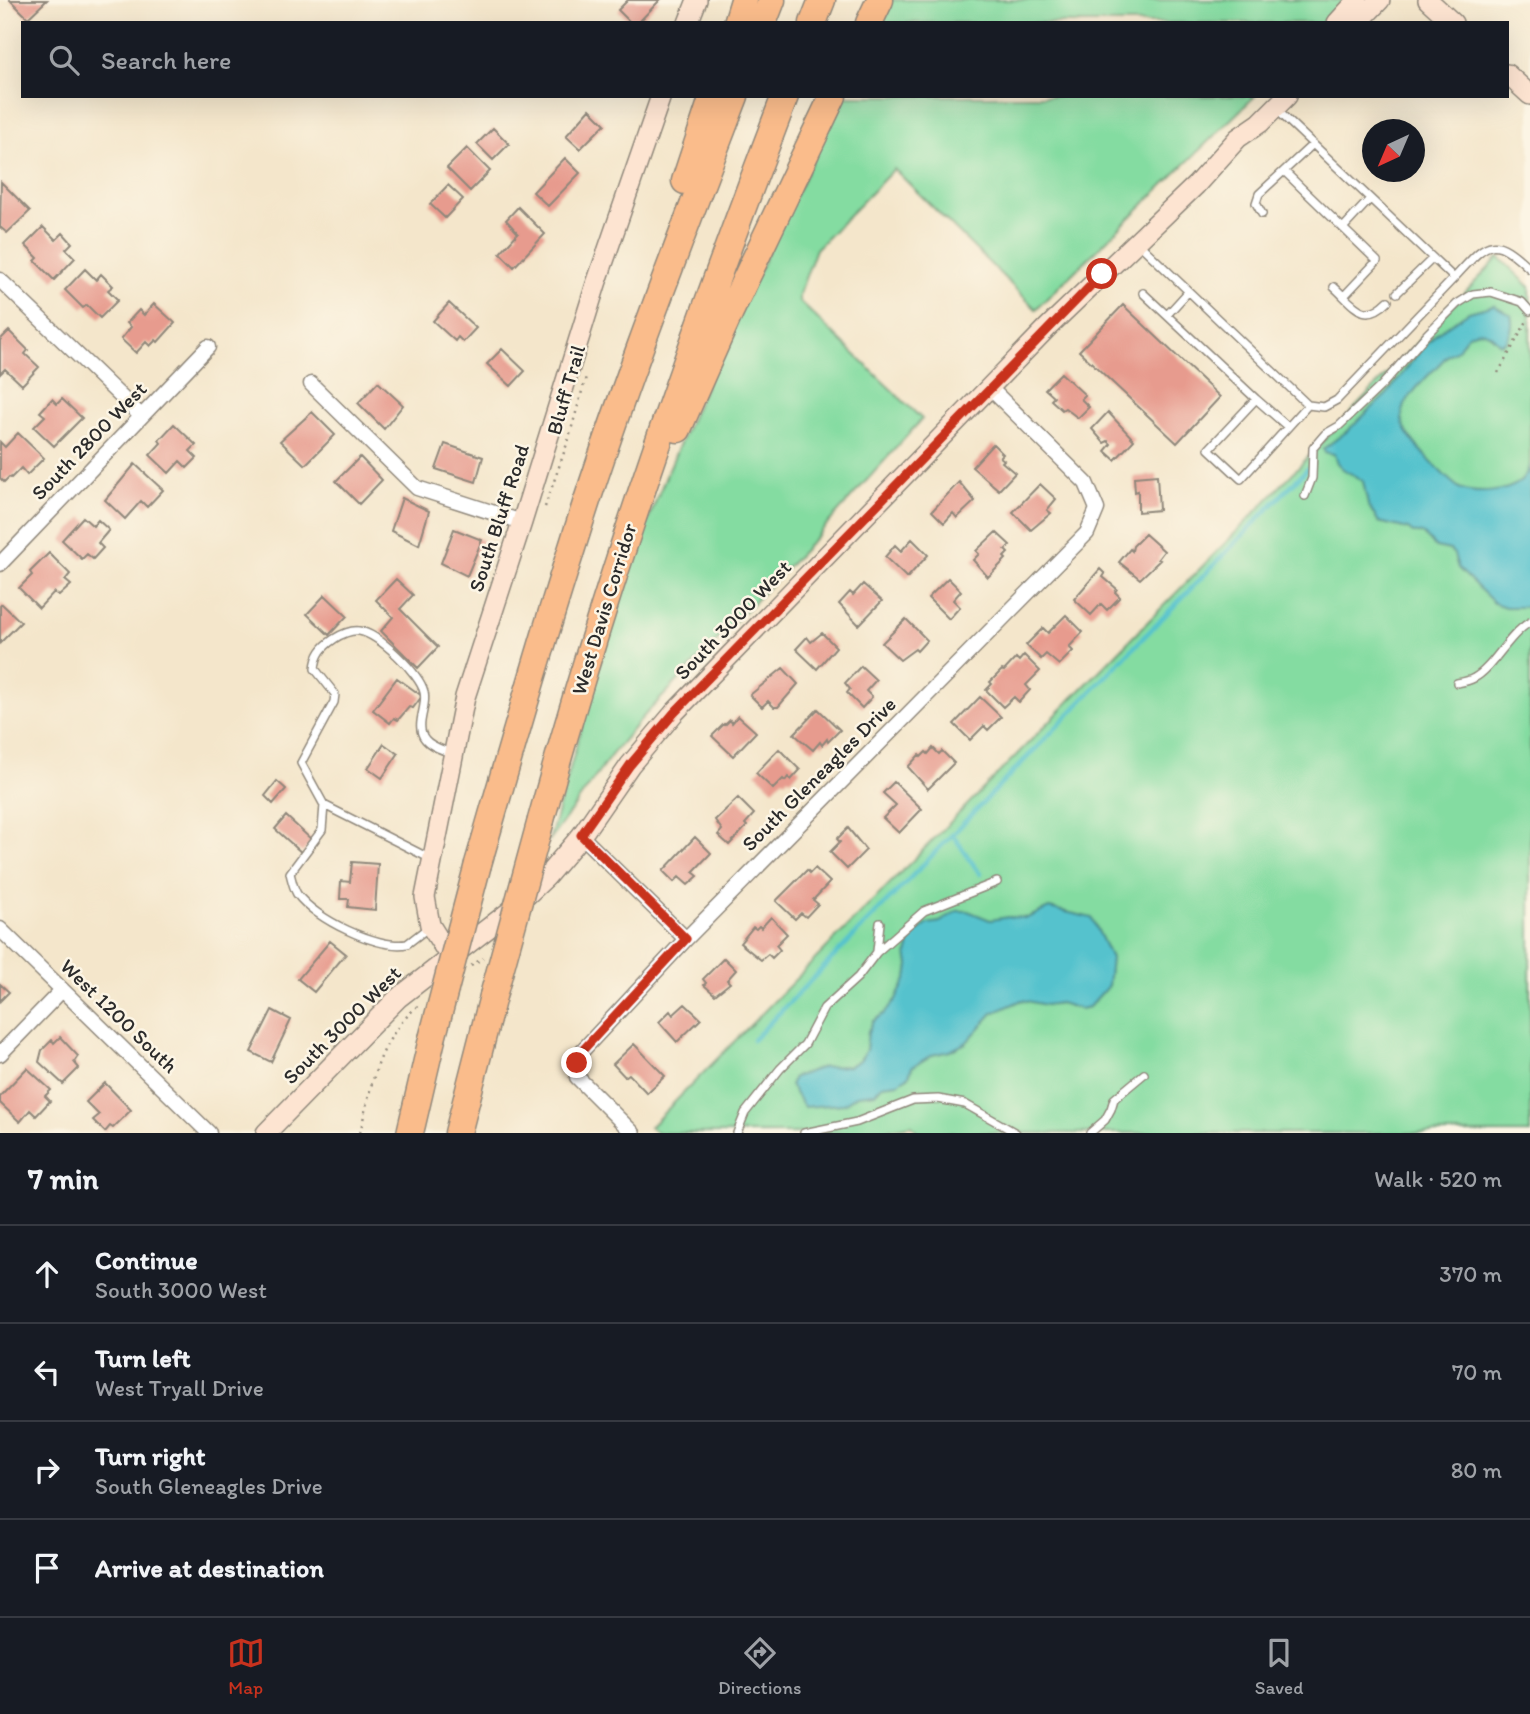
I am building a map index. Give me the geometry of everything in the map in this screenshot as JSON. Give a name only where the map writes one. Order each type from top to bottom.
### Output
[{"type":"highway","points":[[738,21],[744,0]]},
{"type":"highway","points":[[765,21],[772,0]]},
{"type":"highway","points":[[814,21],[822,0]]},
{"type":"highway","points":[[870,21],[880,0]]},
{"type":"highway","points":[[584,513],[595,453],[712,98]]},
{"type":"highway","points":[[410,1133],[478,864],[570,552],[650,317],[734,98]]},
{"type":"highway","name":"West Davis Corridor","points":[[458,1133],[564,738],[626,538],[675,389],[784,98]]},
{"type":"highway","points":[[626,538],[657,477],[730,312],[832,98]]},
{"type":"main road","points":[[689,21],[697,0]]},
{"type":"main road","points":[[1339,21],[1359,0]]},
{"type":"main road","points":[[1360,21],[1380,0]]},
{"type":"main road","points":[[1428,0],[1450,21]]},
{"type":"main road","points":[[1509,76],[1530,95]]},
{"type":"main road","name":"South Bluff Road","points":[[450,957],[431,926],[425,897],[465,697],[596,284],[660,98]]},
{"type":"main road","name":"South 3000 West","points":[[266,1133],[398,999],[528,895],[581,835],[630,765],[667,722],[990,387],[1196,185],[1238,138],[1260,123],[1277,100]]},
{"type":"street","points":[[0,280],[141,416]]},
{"type":"street","name":"South 2800 West","points":[[0,564],[208,347]]},
{"type":"street","points":[[311,384],[417,488],[522,522]]},
{"type":"street","name":"South Gleneagles Drive","points":[[633,1133],[580,1082],[576,1071],[581,1052],[686,939],[1087,533],[1097,509],[1086,482],[990,387]]},
{"type":"street","points":[[581,835],[686,939]]},
{"type":"street","name":"West 1200 South","points":[[0,929],[209,1133]]},
{"type":"street","points":[[0,1054],[62,990]]},
{"type":"lane","points":[[1277,100],[1313,144],[1454,278]]},
{"type":"lane","points":[[1262,214],[1256,202],[1259,194],[1313,144]]},
{"type":"lane","points":[[1284,171],[1377,261],[1344,296]]},
{"type":"lane","points":[[1343,228],[1370,199]]},
{"type":"lane","points":[[1137,242],[1308,405],[1324,407],[1337,400],[1481,249],[1504,247],[1530,270]]},
{"type":"lane","points":[[1397,293],[1433,258]]},
{"type":"lane","points":[[1334,287],[1360,311],[1377,312],[1388,301]]},
{"type":"lane","points":[[1167,316],[1188,292]]},
{"type":"lane","points":[[1304,496],[1312,478],[1313,448],[1325,434],[1339,426],[1373,393],[1457,304],[1473,294],[1491,292],[1522,302],[1530,313]]},
{"type":"lane","points":[[1143,293],[1288,427]]},
{"type":"lane","points":[[1256,399],[1209,449],[1241,479],[1308,405]]},
{"type":"lane","points":[[1457,683],[1475,678],[1503,646],[1530,622]]},
{"type":"lane","points":[[431,926],[407,944],[368,938],[338,925],[299,897],[292,885],[290,873],[322,830],[324,805],[302,763],[334,702],[334,694],[315,669],[316,659],[324,646],[345,632],[360,631],[378,639],[419,680],[425,693],[420,729],[425,739],[454,754]]},
{"type":"lane","points":[[324,805],[432,859]]},
{"type":"lane","points":[[737,1133],[745,1113],[780,1069],[805,1044],[824,1008],[858,977],[877,952],[924,911],[997,882]]},
{"type":"lane","points":[[877,952],[880,923]]},
{"type":"lane","points":[[1090,1133],[1105,1120],[1114,1099],[1144,1074]]},
{"type":"lane","points":[[804,1133],[857,1122],[913,1100],[938,1099],[965,1104],[1003,1129],[1016,1133]]},
{"type":"path","points":[[1498,373],[1530,313]]},
{"type":"path","name":"Bluff Trail","points":[[544,511],[586,378]]},
{"type":"path","points":[[465,971],[487,955]]},
{"type":"path","points":[[360,1133],[375,1071],[385,1045],[402,1021],[422,1002]]},
{"type":"green space","points":[[890,0],[1349,0],[1329,21],[881,21]]},
{"type":"green space","points":[[842,98],[1253,98],[1036,309],[894,169],[816,249],[799,301],[922,419],[804,550],[642,718],[612,754],[549,841],[604,649],[642,536],[688,424]]},
{"type":"green space","points":[[1499,257],[1530,287],[1530,1133],[918,1133],[912,1125],[867,1133],[657,1133],[650,1127],[1247,521]]},
{"type":"water","points":[[1494,305],[1511,315],[1511,329],[1505,342],[1500,344],[1484,332],[1469,334],[1458,349],[1446,356],[1418,386],[1406,403],[1402,418],[1409,435],[1417,445],[1459,488],[1482,492],[1507,488],[1521,481],[1530,466],[1530,607],[1505,607],[1494,603],[1458,568],[1450,550],[1436,547],[1426,537],[1408,529],[1379,522],[1368,505],[1363,481],[1343,469],[1334,454],[1323,449],[1387,394],[1438,332],[1469,312]]},
{"type":"water","points":[[1049,908],[1092,918],[1111,958],[1108,986],[1089,1007],[1080,1009],[1060,1003],[1046,1005],[1022,1000],[993,1013],[966,1043],[950,1051],[932,1055],[912,1067],[909,1076],[898,1083],[882,1085],[875,1093],[857,1095],[844,1104],[804,1107],[790,1085],[794,1077],[823,1067],[849,1066],[860,1060],[866,1050],[868,1031],[873,1021],[885,1013],[907,978],[907,954],[917,932],[957,911],[968,911],[990,920],[1027,918]]},
{"type":"building","points":[[10,0],[47,0],[28,18]]},
{"type":"building","points":[[628,0],[660,0],[640,21],[629,21],[618,10]]},
{"type":"building","points":[[590,109],[605,124],[580,149],[566,136]]},
{"type":"building","points":[[493,128],[509,144],[493,160],[477,144]]},
{"type":"building","points":[[467,148],[490,171],[470,191],[447,168]]},
{"type":"building","points":[[565,158],[580,173],[548,206],[533,192]]},
{"type":"building","points":[[1,182],[30,211],[7,233],[0,227]]},
{"type":"building","points":[[448,185],[463,199],[445,218],[430,204]]},
{"type":"building","points":[[518,207],[545,234],[514,267],[500,253],[518,233],[506,220]]},
{"type":"building","points":[[43,227],[56,240],[63,233],[72,243],[66,249],[75,258],[54,280],[35,261],[38,258],[25,245]]},
{"type":"building","points":[[85,269],[96,280],[101,274],[113,286],[108,290],[118,300],[100,318],[87,305],[83,308],[65,290]]},
{"type":"building","points":[[449,303],[476,328],[463,342],[458,337],[455,341],[433,321]]},
{"type":"building","points":[[154,304],[175,323],[158,342],[156,340],[150,346],[146,342],[136,353],[121,339],[131,327],[127,323],[139,310],[144,315]]},
{"type":"building","points":[[1123,305],[1220,397],[1177,443],[1079,351]]},
{"type":"building","points":[[9,331],[28,350],[25,354],[39,367],[22,385],[5,369],[0,374],[0,340]]},
{"type":"building","points":[[502,349],[525,371],[511,386],[487,364]]},
{"type":"building","points":[[1061,373],[1085,395],[1081,399],[1089,407],[1078,418],[1065,408],[1062,410],[1051,400],[1054,397],[1045,389]]},
{"type":"building","points":[[378,382],[403,405],[384,429],[358,403]]},
{"type":"building","points":[[52,399],[57,404],[62,399],[82,418],[54,446],[34,427],[45,416],[40,412]]},
{"type":"building","points":[[312,412],[335,435],[305,465],[280,441]]},
{"type":"building","points":[[1108,412],[1134,440],[1115,460],[1105,451],[1111,444],[1108,441],[1104,443],[1092,429]]},
{"type":"building","points":[[174,424],[196,445],[190,451],[197,458],[187,468],[180,461],[169,473],[150,455]]},
{"type":"building","points":[[18,433],[44,458],[27,475],[21,468],[4,482],[0,478],[0,442],[5,447]]},
{"type":"building","points":[[445,444],[483,457],[476,482],[436,469]]},
{"type":"building","points":[[993,444],[1003,454],[1000,457],[1004,460],[1002,462],[1015,473],[999,490],[972,467]]},
{"type":"building","points":[[360,457],[382,480],[359,504],[336,481]]},
{"type":"building","points":[[135,464],[163,490],[147,507],[141,501],[125,519],[105,500]]},
{"type":"building","points":[[1157,475],[1159,510],[1138,512],[1138,491],[1135,492],[1134,477]]},
{"type":"building","points":[[959,482],[975,501],[957,518],[953,513],[944,523],[932,511]]},
{"type":"building","points":[[1040,484],[1056,499],[1047,510],[1051,513],[1031,530],[1013,512]]},
{"type":"building","points":[[402,498],[429,511],[419,545],[391,531]]},
{"type":"building","points":[[83,517],[93,526],[98,520],[109,530],[98,543],[103,548],[93,559],[87,554],[82,559],[62,540]]},
{"type":"building","points":[[454,529],[482,540],[467,576],[441,563]]},
{"type":"building","points":[[996,532],[1010,545],[1005,550],[1008,553],[1004,557],[1006,559],[988,577],[973,560],[979,554],[976,551]]},
{"type":"building","points":[[1145,534],[1164,551],[1158,559],[1160,560],[1140,579],[1119,562]]},
{"type":"building","points":[[912,539],[928,555],[907,578],[885,557],[895,545],[901,551]]},
{"type":"building","points":[[49,553],[70,574],[65,580],[71,585],[59,596],[54,592],[39,608],[19,588]]},
{"type":"building","points":[[1100,569],[1105,574],[1103,577],[1117,589],[1115,592],[1120,597],[1107,610],[1101,604],[1091,615],[1074,599]]},
{"type":"building","points":[[948,578],[961,591],[953,600],[960,607],[949,619],[928,598]]},
{"type":"building","points":[[396,579],[413,595],[400,609],[438,647],[418,668],[381,631],[393,617],[376,600]]},
{"type":"building","points":[[863,584],[882,601],[859,625],[839,604],[850,592],[853,595]]},
{"type":"building","points":[[325,595],[347,616],[329,635],[307,614]]},
{"type":"building","points":[[2,604],[21,622],[0,643],[0,606]]},
{"type":"building","points":[[1066,615],[1083,632],[1069,647],[1073,651],[1059,665],[1046,654],[1041,659],[1026,645],[1043,628],[1048,633]]},
{"type":"building","points":[[906,619],[927,640],[917,651],[915,649],[900,660],[882,643]]},
{"type":"building","points":[[822,633],[836,647],[817,669],[796,649],[807,637],[811,642]]},
{"type":"building","points":[[1024,655],[1040,671],[1026,685],[1030,690],[1019,702],[1014,697],[1003,707],[986,690],[1002,670],[1016,658],[1019,661]]},
{"type":"building","points":[[861,666],[876,680],[866,691],[872,697],[862,708],[847,693],[850,689],[845,683]]},
{"type":"building","points":[[783,668],[798,684],[778,707],[768,701],[762,707],[750,695]]},
{"type":"building","points":[[397,678],[422,696],[413,708],[409,707],[398,720],[394,718],[390,723],[373,710]]},
{"type":"building","points":[[980,697],[1001,717],[988,730],[984,726],[970,740],[954,724]]},
{"type":"building","points":[[818,709],[840,730],[828,742],[827,739],[822,745],[820,742],[813,750],[794,734]]},
{"type":"building","points":[[738,716],[756,732],[733,756],[712,736],[724,724],[730,720],[732,723]]},
{"type":"building","points":[[384,744],[398,754],[382,778],[368,768]]},
{"type":"building","points":[[933,748],[939,754],[942,751],[954,763],[928,789],[908,767],[919,755],[921,757],[926,752],[928,754]]},
{"type":"building","points":[[779,749],[800,770],[791,780],[788,777],[785,781],[783,779],[773,789],[756,773]]},
{"type":"building","points":[[277,781],[286,789],[273,804],[265,796]]},
{"type":"building","points":[[894,782],[922,809],[899,833],[883,818],[896,805],[883,793]]},
{"type":"building","points":[[738,798],[754,814],[729,845],[718,835],[722,830],[715,820]]},
{"type":"building","points":[[286,816],[313,841],[302,853],[275,829]]},
{"type":"building","points":[[848,828],[866,850],[847,869],[830,852],[840,842],[837,839]]},
{"type":"building","points":[[695,837],[711,853],[693,872],[698,876],[688,885],[679,877],[674,882],[663,871]]},
{"type":"building","points":[[352,862],[378,864],[375,910],[348,907],[349,899],[340,899],[341,881],[350,882]]},
{"type":"building","points":[[815,868],[830,882],[813,900],[818,904],[806,917],[801,913],[795,919],[776,901],[807,870],[810,873]]},
{"type":"building","points":[[771,917],[787,934],[776,945],[780,950],[772,958],[768,954],[761,960],[740,943],[753,927],[761,928]]},
{"type":"building","points":[[330,941],[346,954],[314,992],[298,979]]},
{"type":"building","points":[[724,958],[736,970],[727,980],[730,983],[715,995],[704,985],[706,983],[703,979]]},
{"type":"building","points":[[0,984],[9,992],[0,1001]]},
{"type":"building","points":[[685,1004],[701,1019],[677,1042],[659,1022],[670,1011],[673,1015]]},
{"type":"building","points":[[272,1010],[291,1020],[271,1062],[251,1052]]},
{"type":"building","points":[[60,1037],[78,1056],[74,1062],[79,1068],[63,1084],[39,1062],[42,1050],[52,1040],[54,1043]]},
{"type":"building","points":[[634,1044],[665,1076],[647,1093],[629,1074],[625,1077],[613,1064]]},
{"type":"building","points":[[27,1068],[51,1090],[45,1096],[50,1101],[36,1116],[30,1110],[20,1122],[0,1103],[0,1096]]},
{"type":"building","points":[[105,1083],[131,1110],[113,1128],[110,1126],[105,1132],[93,1120],[99,1115],[86,1102]]},
{"type":"waterway","points":[[753,1040],[1307,469]]},
{"type":"waterway","points":[[953,835],[980,874]]},
{"type":"route","points":[[577,1063],[581,1052],[686,939],[581,835],[630,765],[674,713],[1102,274]]}]
